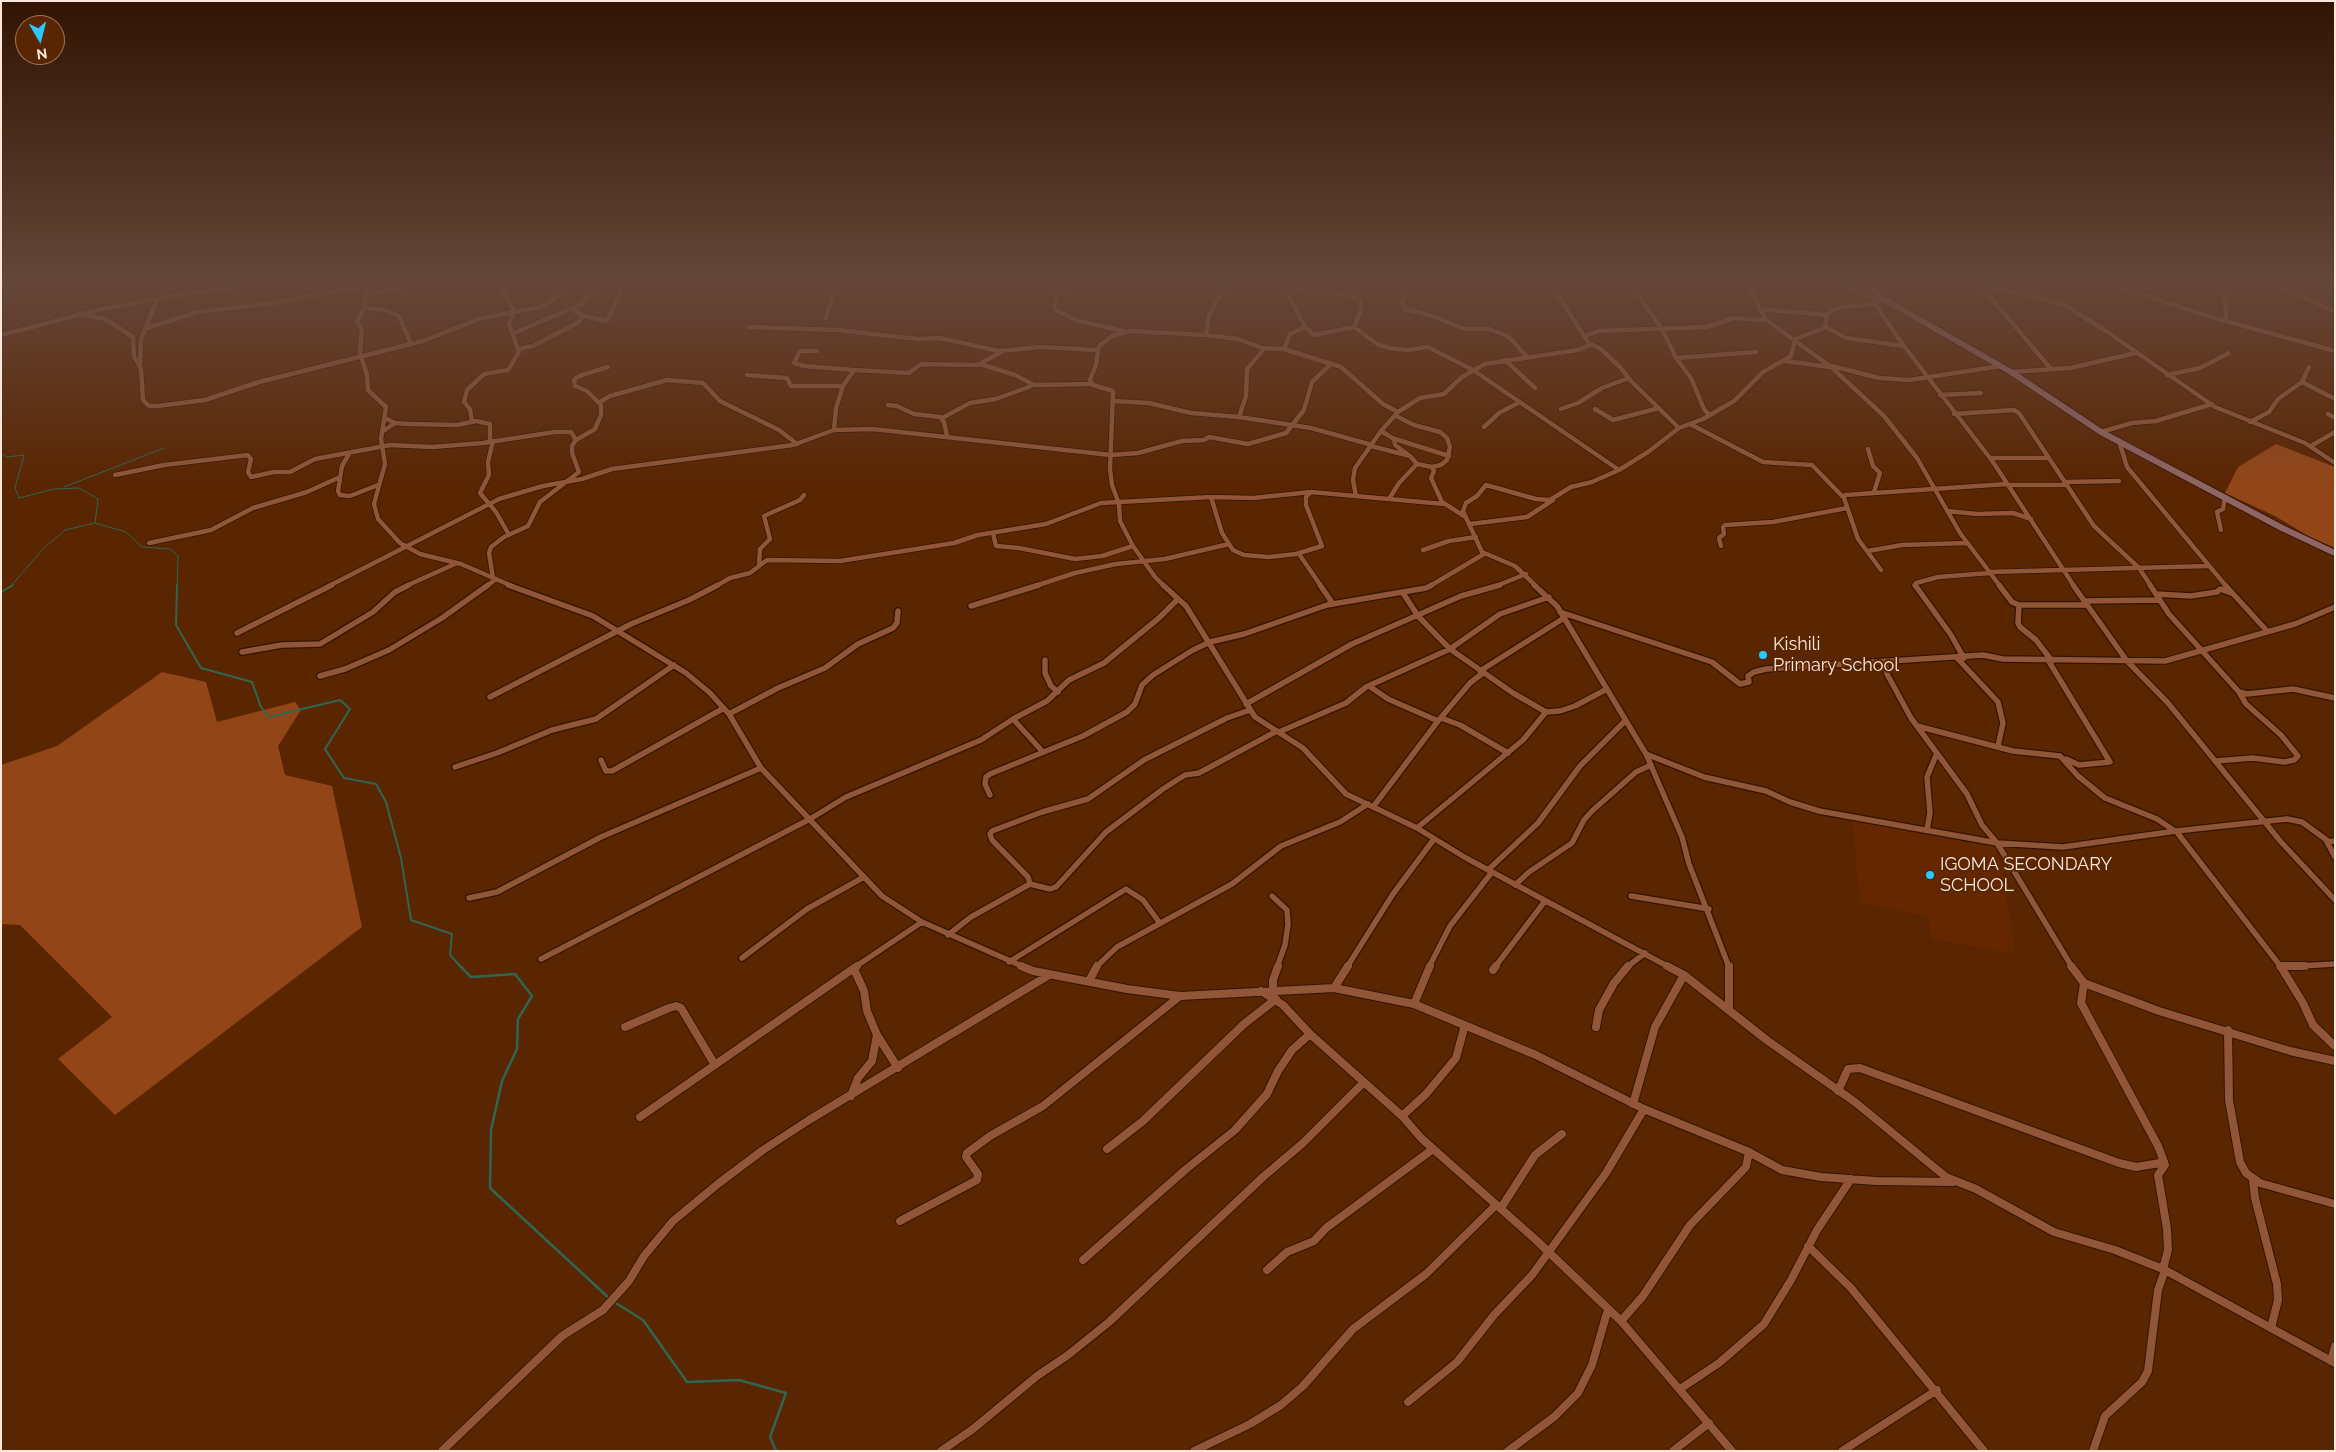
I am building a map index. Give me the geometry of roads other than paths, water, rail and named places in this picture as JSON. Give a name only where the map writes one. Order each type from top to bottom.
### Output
[{"type":"main road","points":[[1978,354],[2011,372],[2101,432],[2225,498],[2335,553]]},
{"type":"street","points":[[134,354],[140,366]]},
{"type":"street","points":[[141,354],[143,400],[149,406],[198,402],[259,382],[371,354]]},
{"type":"street","points":[[472,422],[470,409],[464,402],[467,390],[484,374],[508,370],[518,354]]},
{"type":"street","points":[[797,354],[794,362],[804,366],[854,370],[908,373],[921,364],[980,364],[1016,375],[1034,386]]},
{"type":"street","points":[[980,364],[998,354]]},
{"type":"street","points":[[1091,384],[1090,377],[1096,365],[1097,354]]},
{"type":"street","points":[[1239,417],[1246,396],[1247,369],[1260,354]]},
{"type":"street","points":[[1299,354],[1345,370],[1382,404],[1397,414],[1444,434],[1449,441],[1449,456],[1444,463],[1432,467],[1418,464],[1396,445],[1395,439]]},
{"type":"street","points":[[1441,354],[1473,370],[1619,470]]},
{"type":"street","points":[[1524,354],[1527,357]]},
{"type":"street","points":[[1356,496],[1353,473],[1380,431],[1397,414],[1420,398],[1444,394],[1473,370],[1485,364],[1551,354]]},
{"type":"street","points":[[1606,354],[1679,428]]},
{"type":"street","points":[[1674,354],[1691,378],[1702,407],[1709,415]]},
{"type":"street","points":[[1676,358],[1733,354]]},
{"type":"street","points":[[1470,524],[1527,517],[1571,488],[1592,482],[1619,470],[1648,452],[1679,428],[1709,415],[1734,401],[1763,372],[1785,360],[1791,354]]},
{"type":"street","points":[[1813,354],[1831,366],[1884,416],[1914,454],[1967,543],[2012,602],[2019,604],[2086,603],[2191,596],[2217,592],[2220,589],[2232,593]]},
{"type":"street","points":[[1910,354],[1954,414],[1990,458],[2064,571],[2127,661],[2168,703],[2281,842],[2335,900]]},
{"type":"street","points":[[2039,354],[2051,368]]},
{"type":"street","points":[[2011,372],[2070,368],[2133,354]]},
{"type":"street","points":[[2137,354],[2212,404],[2250,422],[2311,446],[2333,461]]},
{"type":"street","points":[[2167,375],[2200,368],[2228,354]]},
{"type":"street","points":[[362,356],[368,390],[385,405],[382,432],[385,464],[374,504],[378,519],[389,533],[405,546],[431,558],[457,563],[578,610],[674,665],[710,692],[729,714],[748,751],[761,768],[882,896],[922,922],[1009,962],[1049,975],[1180,996],[1260,990],[1334,988],[1414,1004],[1536,1055],[1633,1104],[1749,1152],[1782,1170],[1821,1177],[1876,1182],[1956,1182]]},
{"type":"street","points":[[1505,360],[1535,388]]},
{"type":"street","points":[[1785,360],[1831,366],[1879,378],[1928,379],[2001,366]]},
{"type":"street","points":[[237,634],[405,546],[517,492],[566,482],[612,469],[744,453],[797,444],[821,433],[834,430],[870,429],[1111,455],[1138,453],[1182,441],[1203,441],[1209,437],[1248,444],[1284,434],[1304,410],[1312,382],[1331,364]]},
{"type":"street","points":[[2250,422],[2271,410],[2278,399],[2302,382],[2309,367]]},
{"type":"street","points":[[495,579],[489,550],[495,543],[528,526],[538,504],[579,472],[572,453],[572,446],[576,440],[592,432],[602,412],[600,402],[586,390],[575,386],[574,380],[579,376],[608,368]]},
{"type":"street","points":[[834,430],[836,408],[843,386],[854,370]]},
{"type":"street","points":[[747,375],[786,378],[791,386],[843,386]]},
{"type":"street","points":[[1561,409],[1578,403],[1602,388],[1629,378]]},
{"type":"street","points":[[600,402],[610,396],[667,380],[680,379],[703,382],[720,401],[743,415],[787,435],[797,444]]},
{"type":"street","points":[[2302,382],[2335,399]]},
{"type":"street","points":[[888,405],[897,406],[914,414],[942,418],[970,403],[996,399],[1034,386],[1091,384],[1111,389],[1113,401],[1112,485],[1119,504],[1120,521],[1133,546],[1155,577],[1186,606],[1210,642],[1246,704],[1260,722],[1303,748],[1346,794],[1417,828],[1515,885],[1684,975],[1855,1102],[1934,1169],[1956,1182],[1976,1189],[2054,1232],[2115,1250],[2164,1269],[2333,1362],[2335,1346]]},
{"type":"street","points":[[1940,395],[1981,392]]},
{"type":"street","points":[[1113,401],[1149,403],[1200,414],[1239,417],[1329,432],[1410,456]]},
{"type":"street","points":[[1484,427],[1499,413],[1520,402]]},
{"type":"street","points":[[2101,432],[2132,422],[2156,421],[2212,404]]},
{"type":"street","points":[[1595,409],[1613,420],[1659,408]]},
{"type":"street","points":[[1954,414],[2016,410],[2094,526],[2139,568],[2157,597],[2208,659],[2239,692],[2246,704],[2281,736],[2298,756],[2294,760],[2284,762],[2253,758],[2216,761]]},
{"type":"street","points":[[2328,414],[2335,418]]},
{"type":"street","points":[[385,418],[395,423],[457,425],[472,422],[491,424],[492,441],[488,462],[489,475],[480,493],[481,497],[490,504],[509,535]]},
{"type":"street","points":[[942,418],[947,436]]},
{"type":"street","points":[[382,432],[395,423]]},
{"type":"street","points":[[1690,424],[1763,462],[1812,465],[1837,494],[1844,498],[1858,539],[1881,570]]},
{"type":"street","points":[[1380,431],[1395,439],[1449,456]]},
{"type":"street","points":[[115,476],[164,465],[248,455],[251,459],[248,472],[251,477],[274,472],[287,473],[299,468],[310,460],[399,445],[432,447],[566,432],[574,435],[576,440]]},
{"type":"street","points":[[2311,446],[2335,432]]},
{"type":"street","points":[[2118,441],[2127,467],[2208,566],[2267,631]]},
{"type":"street","points":[[1868,449],[1872,466],[1880,473],[1874,492]]},
{"type":"street","points":[[349,454],[342,466],[338,490],[344,497],[378,486]]},
{"type":"street","points":[[1990,458],[2049,458]]},
{"type":"street","points":[[1389,499],[1399,483],[1418,464]]},
{"type":"street","points":[[1432,467],[1434,471],[1431,478],[1444,504]]},
{"type":"street","points":[[149,543],[211,530],[253,508],[307,492],[340,477]]},
{"type":"street","points":[[1844,498],[1848,494],[1934,490],[1957,486],[2119,481]]},
{"type":"street","points":[[1464,516],[1463,511],[1466,503],[1477,496],[1486,485],[1536,499],[1554,498]]},
{"type":"street","points":[[1211,497],[1219,525],[1230,544],[1238,552],[1256,557],[1298,554],[1320,547],[1323,544],[1306,504],[1306,497],[1311,492]]},
{"type":"street","points":[[490,696],[616,631],[689,600],[730,578],[750,573],[767,560],[822,562],[855,559],[954,543],[966,537],[1046,524],[1096,504],[1211,497],[1253,498],[1311,492],[1444,504],[1464,516],[1470,524],[1484,554]]},
{"type":"street","points":[[760,564],[760,550],[770,541],[764,516],[800,500],[804,495]]},
{"type":"street","points":[[2221,530],[2217,512],[2223,509],[2225,498]]},
{"type":"street","points":[[1721,546],[1719,538],[1724,534],[1723,527],[1725,525],[1773,522],[1847,508]]},
{"type":"street","points":[[1947,511],[1976,514],[2013,513],[2031,518]]},
{"type":"street","points":[[993,533],[996,546],[1019,548],[1075,559],[1102,556],[1133,546]]},
{"type":"street","points":[[1423,550],[1449,541],[1476,537]]},
{"type":"street","points":[[1868,552],[1902,544],[1967,543]]},
{"type":"street","points":[[971,606],[1054,578],[1099,568],[1165,560],[1230,544]]},
{"type":"street","points":[[1298,554],[1333,604]]},
{"type":"street","points":[[990,795],[984,784],[986,777],[1010,764],[1083,736],[1127,712],[1136,704],[1142,685],[1153,675],[1181,657],[1210,642],[1244,634],[1333,604],[1386,593],[1426,588],[1484,554],[1510,562],[1526,574],[1549,597],[1564,618],[1646,754],[1682,837],[1699,890],[1709,909],[1730,965],[1729,1010]]},
{"type":"street","points":[[242,652],[282,645],[320,644],[373,612],[394,592],[424,576],[457,563]]},
{"type":"street","points":[[1998,746],[2003,723],[1998,702],[1961,658],[1951,635],[1915,586],[1916,582],[1938,576],[1989,573],[2208,566]]},
{"type":"street","points":[[1246,704],[1273,691],[1352,644],[1461,596],[1499,585],[1526,574]]},
{"type":"street","points":[[320,676],[352,667],[389,650],[442,618],[477,590],[495,579]]},
{"type":"street","points":[[1403,592],[1418,616],[1450,649],[1481,672],[1546,712],[1560,711],[1575,706],[1607,689]]},
{"type":"street","points":[[948,935],[972,917],[1030,884],[1050,889],[1062,883],[1106,832],[1163,789],[1185,775],[1199,774],[1278,732],[1346,703],[1369,686],[1424,663],[1450,649],[1500,614],[1549,597]]},
{"type":"street","points":[[540,959],[810,819],[872,784],[981,740],[1013,719],[1047,701],[1069,680],[1104,663],[1159,618],[1178,599]]},
{"type":"street","points":[[1917,726],[2023,753],[2048,754],[2062,757],[2079,765],[2110,762],[2050,660],[2036,640],[2020,627],[2018,623],[2019,604]]},
{"type":"street","points":[[1560,612],[1712,662],[1740,684],[1749,682],[1748,676],[1759,670],[1885,661],[1983,656],[2003,659],[2164,660],[2295,624],[2325,613],[2335,606]]},
{"type":"street","points":[[729,714],[778,688],[825,668],[858,644],[893,628],[897,623],[898,611]]},
{"type":"street","points":[[1089,981],[1098,963],[1106,956],[1159,922],[1232,884],[1281,846],[1340,822],[1370,806],[1440,719],[1481,672],[1564,618]]},
{"type":"street","points":[[2188,654],[2208,659]]},
{"type":"street","points":[[1045,660],[1045,673],[1051,686],[1058,692]]},
{"type":"street","points":[[1885,661],[1887,674],[1893,687],[1917,726],[1967,794],[1982,826],[1998,843],[2074,970],[2084,983],[2159,1011],[2228,1030],[2290,1051],[2335,1061]]},
{"type":"street","points":[[455,766],[496,753],[552,730],[578,726],[596,719],[674,665]]},
{"type":"street","points":[[1369,686],[1388,699],[1440,719],[1460,724],[1508,753]]},
{"type":"street","points":[[2239,692],[2247,694],[2293,689],[2335,698]]},
{"type":"street","points":[[601,760],[606,771],[612,771],[724,708]]},
{"type":"street","points":[[1030,884],[1028,877],[992,840],[990,834],[992,831],[1042,812],[1088,799],[1144,760],[1227,718],[1250,710]]},
{"type":"street","points":[[1417,828],[1508,753],[1546,712]]},
{"type":"street","points":[[1013,719],[1043,752]]},
{"type":"street","points":[[1414,1004],[1431,962],[1447,932],[1490,871],[1538,823],[1580,766],[1625,721]]},
{"type":"street","points":[[1926,830],[1930,813],[1927,778],[1937,753]]},
{"type":"street","points":[[1646,754],[1725,784],[1766,791],[1805,808],[1840,816],[1998,843],[2063,847],[2176,831],[2265,821],[2298,820],[2332,841]]},
{"type":"street","points":[[2062,757],[2078,776],[2105,798],[2157,819],[2176,831],[2280,967],[2303,1003],[2314,1025],[2335,1046]]},
{"type":"street","points":[[1515,885],[1528,872],[1572,843],[1584,820],[1592,811],[1636,772],[1651,765]]},
{"type":"street","points":[[469,898],[500,890],[601,837],[761,768]]},
{"type":"street","points":[[1334,988],[1393,894],[1434,839]]},
{"type":"street","points":[[2332,841],[2327,842],[2335,857]]},
{"type":"street","points":[[742,958],[807,909],[864,877]]},
{"type":"street","points":[[1009,962],[1126,889],[1143,900],[1159,922]]},
{"type":"street","points":[[1272,896],[1287,910],[1288,924],[1285,945],[1273,980],[1273,990]]},
{"type":"street","points":[[1631,896],[1709,909]]},
{"type":"street","points":[[1493,970],[1545,901]]},
{"type":"street","points":[[640,1117],[769,1025],[854,970],[922,922]]},
{"type":"street","points":[[1596,1027],[1599,1010],[1614,983],[1629,965],[1645,953]]},
{"type":"street","points":[[2280,967],[2335,964]]},
{"type":"street","points":[[854,970],[864,991],[867,1011],[877,1035],[898,1068]]},
{"type":"street","points":[[442,1451],[562,1336],[602,1310],[612,1301],[629,1281],[644,1256],[673,1221],[763,1150],[1049,975]]},
{"type":"street","points":[[1633,1104],[1655,1027],[1684,975]]},
{"type":"street","points":[[2084,983],[2081,1003],[2158,1146],[2165,1165],[2158,1175],[2158,1181],[2163,1197],[2167,1236],[2166,1261],[2158,1290],[2155,1328],[2148,1371],[2142,1382],[2105,1416],[2093,1451]]},
{"type":"street","points":[[1260,990],[1276,999],[1310,1034],[1402,1116],[1434,1149],[1621,1321],[1732,1451]]},
{"type":"street","points":[[900,1221],[977,1180],[978,1174],[966,1157],[967,1153],[990,1136],[1043,1106],[1180,996]]},
{"type":"street","points":[[1107,1148],[1143,1121],[1244,1024],[1276,999]]},
{"type":"street","points":[[625,1027],[676,1006],[685,1013],[715,1065]]},
{"type":"street","points":[[1402,1116],[1426,1094],[1438,1077],[1456,1058],[1465,1024]]},
{"type":"street","points":[[2228,1030],[2230,1100],[2235,1138],[2240,1162],[2253,1181],[2255,1198],[2277,1284],[2278,1300],[2271,1328]]},
{"type":"street","points":[[1083,1260],[1185,1170],[1235,1130],[1267,1094],[1278,1071],[1292,1050],[1310,1034]]},
{"type":"street","points":[[850,1096],[858,1078],[872,1061],[877,1035]]},
{"type":"street","points":[[1838,1091],[1848,1069],[1860,1068],[2119,1163],[2144,1166],[2160,1163],[2163,1159]]},
{"type":"street","points":[[941,1451],[973,1429],[1037,1376],[1068,1355],[1110,1322],[1263,1176],[1303,1143],[1364,1082]]},
{"type":"street","points":[[1408,1402],[1457,1362],[1494,1315],[1532,1275],[1606,1173],[1644,1109]]},
{"type":"street","points":[[1194,1451],[1250,1424],[1281,1405],[1303,1386],[1353,1329],[1426,1274],[1469,1230],[1499,1207],[1535,1155],[1562,1134]]},
{"type":"street","points":[[1268,1270],[1287,1252],[1314,1241],[1326,1228],[1434,1149]]},
{"type":"street","points":[[1621,1321],[1643,1296],[1690,1226],[1746,1167],[1749,1152]]},
{"type":"street","points":[[1680,1389],[1719,1363],[1764,1324],[1788,1287],[1808,1246],[1838,1196],[1851,1179]]},
{"type":"street","points":[[2253,1181],[2335,1204]]},
{"type":"street","points":[[1808,1246],[1851,1288],[1937,1390],[1984,1451]]},
{"type":"street","points":[[1508,1451],[1554,1417],[1578,1393],[1592,1364],[1608,1309]]},
{"type":"street","points":[[1842,1451],[1937,1390]]},
{"type":"street","points":[[1674,1451],[1708,1423]]},
{"type":"waterway","points":[[64,487],[164,448]]},
{"type":"waterway","points":[[1,453],[7,457],[24,455],[15,488],[19,498],[54,489],[79,488],[98,499],[95,523]]},
{"type":"waterway","points":[[11,586],[44,548],[65,530],[95,523]]},
{"type":"waterway","points":[[95,523],[126,532],[142,547],[170,549],[178,556],[177,586]]},
{"type":"waterway","points":[[1,592],[13,585]]},
{"type":"waterway","points":[[177,585],[176,625],[201,668],[252,682],[261,707],[269,717],[340,700],[350,709],[325,749],[344,778],[376,784],[386,802],[401,858],[411,920],[452,934],[450,955],[461,967]]},
{"type":"waterway","points":[[461,967],[471,977],[515,974],[532,996],[518,1019],[517,1049],[502,1081],[491,1130],[490,1188],[610,1299]]},
{"type":"waterway","points":[[614,1302],[643,1320],[687,1382],[739,1380],[786,1393],[770,1437],[776,1451]]},
{"type":"place","name":"Kishili Primary School","points":[[1763,655]]},
{"type":"place","name":"IGOMA SECONDARY SCHOOL","points":[[1930,875]]}]
